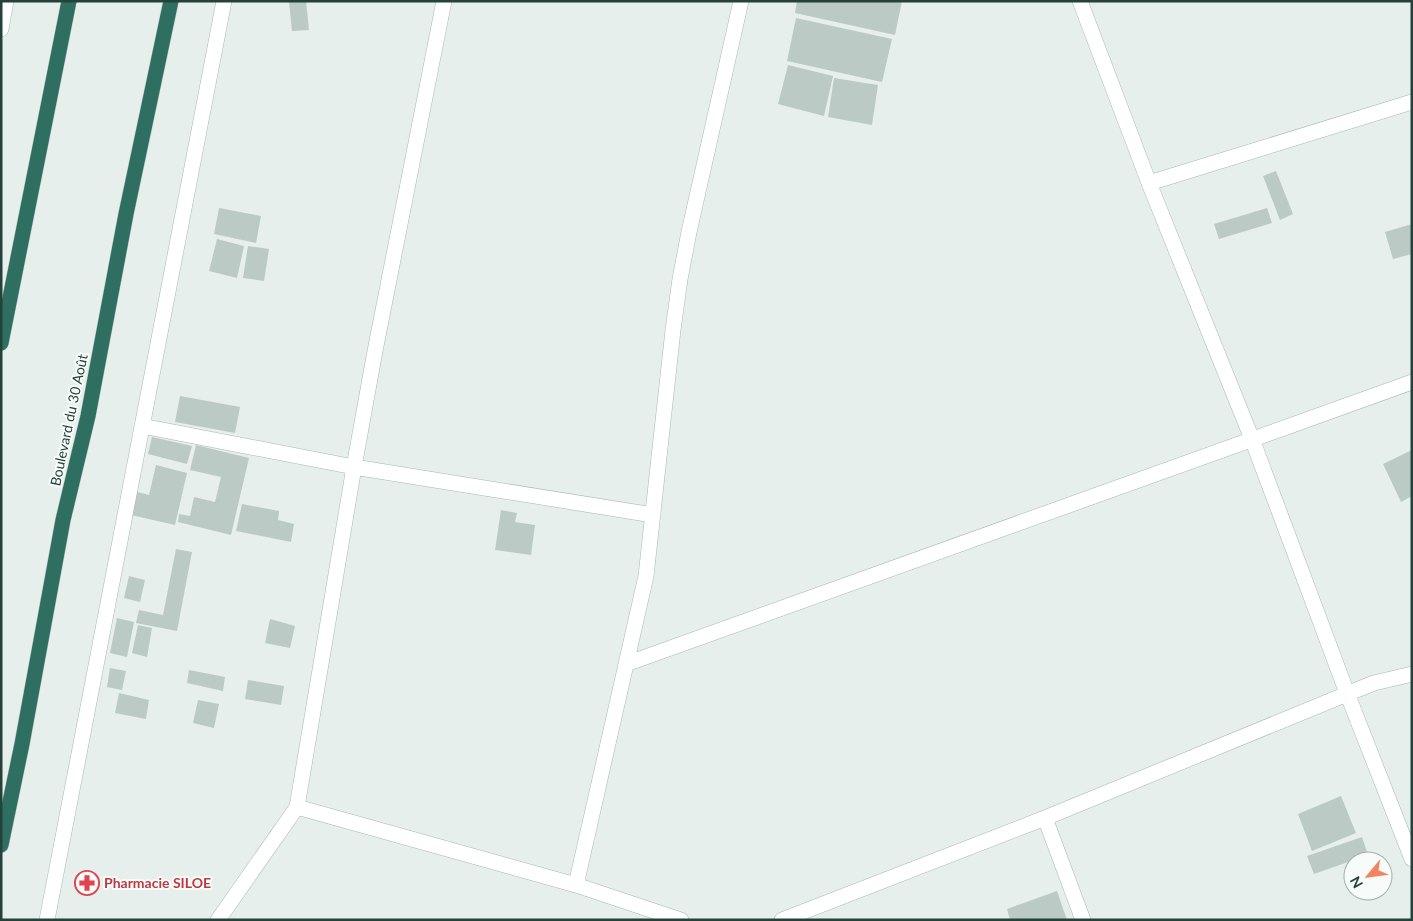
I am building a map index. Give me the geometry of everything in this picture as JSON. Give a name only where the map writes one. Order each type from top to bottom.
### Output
[{"type":"highway","points":[[1,343],[70,1]]},
{"type":"highway","name":"Boulevard du 30 Août","points":[[1,845],[64,520],[88,416],[126,214],[171,1]]},
{"type":"street","points":[[1,29],[6,1]]},
{"type":"street","points":[[47,920],[224,1]]},
{"type":"street","points":[[218,920],[297,807],[376,341],[444,1]]},
{"type":"street","points":[[576,885],[646,576],[680,279],[741,1]]},
{"type":"street","points":[[1080,1],[1149,183],[1252,439],[1347,693],[1412,859]]},
{"type":"street","points":[[1149,183],[1412,102]]},
{"type":"street","points":[[626,664],[1412,382]]},
{"type":"street","points":[[142,426],[354,467],[653,515]]},
{"type":"street","points":[[782,920],[1045,818],[1347,693],[1374,683],[1412,674]]},
{"type":"street","points":[[297,807],[576,885],[681,920]]},
{"type":"street","points":[[1045,818],[1083,920]]},
{"type":"building","points":[[289,1],[306,1],[309,30],[292,31]]},
{"type":"building","points":[[797,1],[902,1],[895,35],[795,13]]},
{"type":"building","points":[[796,18],[892,39],[882,82],[787,61]]},
{"type":"building","points":[[788,65],[833,76],[824,116],[778,104]]},
{"type":"building","points":[[834,78],[878,85],[872,125],[828,117]]},
{"type":"building","points":[[1276,171],[1293,214],[1280,220],[1263,176]]},
{"type":"building","points":[[219,208],[261,216],[256,243],[214,234]]},
{"type":"building","points":[[1267,208],[1272,223],[1219,239],[1214,224]]},
{"type":"building","points":[[1412,224],[1412,254],[1393,259],[1385,232]]},
{"type":"building","points":[[217,239],[244,246],[237,278],[209,271]]},
{"type":"building","points":[[248,246],[269,249],[264,281],[243,278]]},
{"type":"building","points":[[180,396],[240,407],[235,433],[175,422]]},
{"type":"building","points":[[152,437],[192,446],[187,464],[148,454]]},
{"type":"building","points":[[196,445],[249,458],[231,535],[178,522],[179,514],[190,516],[194,497],[215,502],[221,477],[190,470]]},
{"type":"building","points":[[1412,450],[1412,496],[1401,502],[1383,464]]},
{"type":"building","points":[[156,465],[187,473],[175,525],[131,515],[137,492],[149,495]]},
{"type":"building","points":[[242,504],[279,511],[278,520],[294,524],[291,542],[236,531]]},
{"type":"building","points":[[501,510],[517,513],[515,522],[535,525],[531,555],[495,550]]},
{"type":"building","points":[[176,549],[192,552],[177,631],[136,623],[139,610],[163,615]]},
{"type":"building","points":[[129,576],[145,580],[140,602],[124,598]]},
{"type":"building","points":[[117,618],[134,622],[127,657],[110,653]]},
{"type":"building","points":[[270,619],[295,626],[290,648],[265,643]]},
{"type":"building","points":[[138,625],[152,628],[147,657],[132,653]]},
{"type":"building","points":[[110,668],[126,671],[122,690],[107,687]]},
{"type":"building","points":[[189,670],[225,677],[223,691],[187,683]]},
{"type":"building","points":[[248,680],[284,686],[281,705],[245,699]]},
{"type":"building","points":[[119,693],[149,700],[146,719],[115,713]]},
{"type":"building","points":[[198,700],[219,704],[214,728],[193,723]]},
{"type":"building","points":[[1341,796],[1356,833],[1312,851],[1298,814]]},
{"type":"building","points":[[1362,837],[1367,851],[1343,851],[1343,864],[1314,874],[1307,856]]},
{"type":"building","points":[[1057,891],[1067,920],[1010,920],[1007,909]]},
{"type":"place","name":"Pharmacie SILOE","points":[[87,883]]}]
